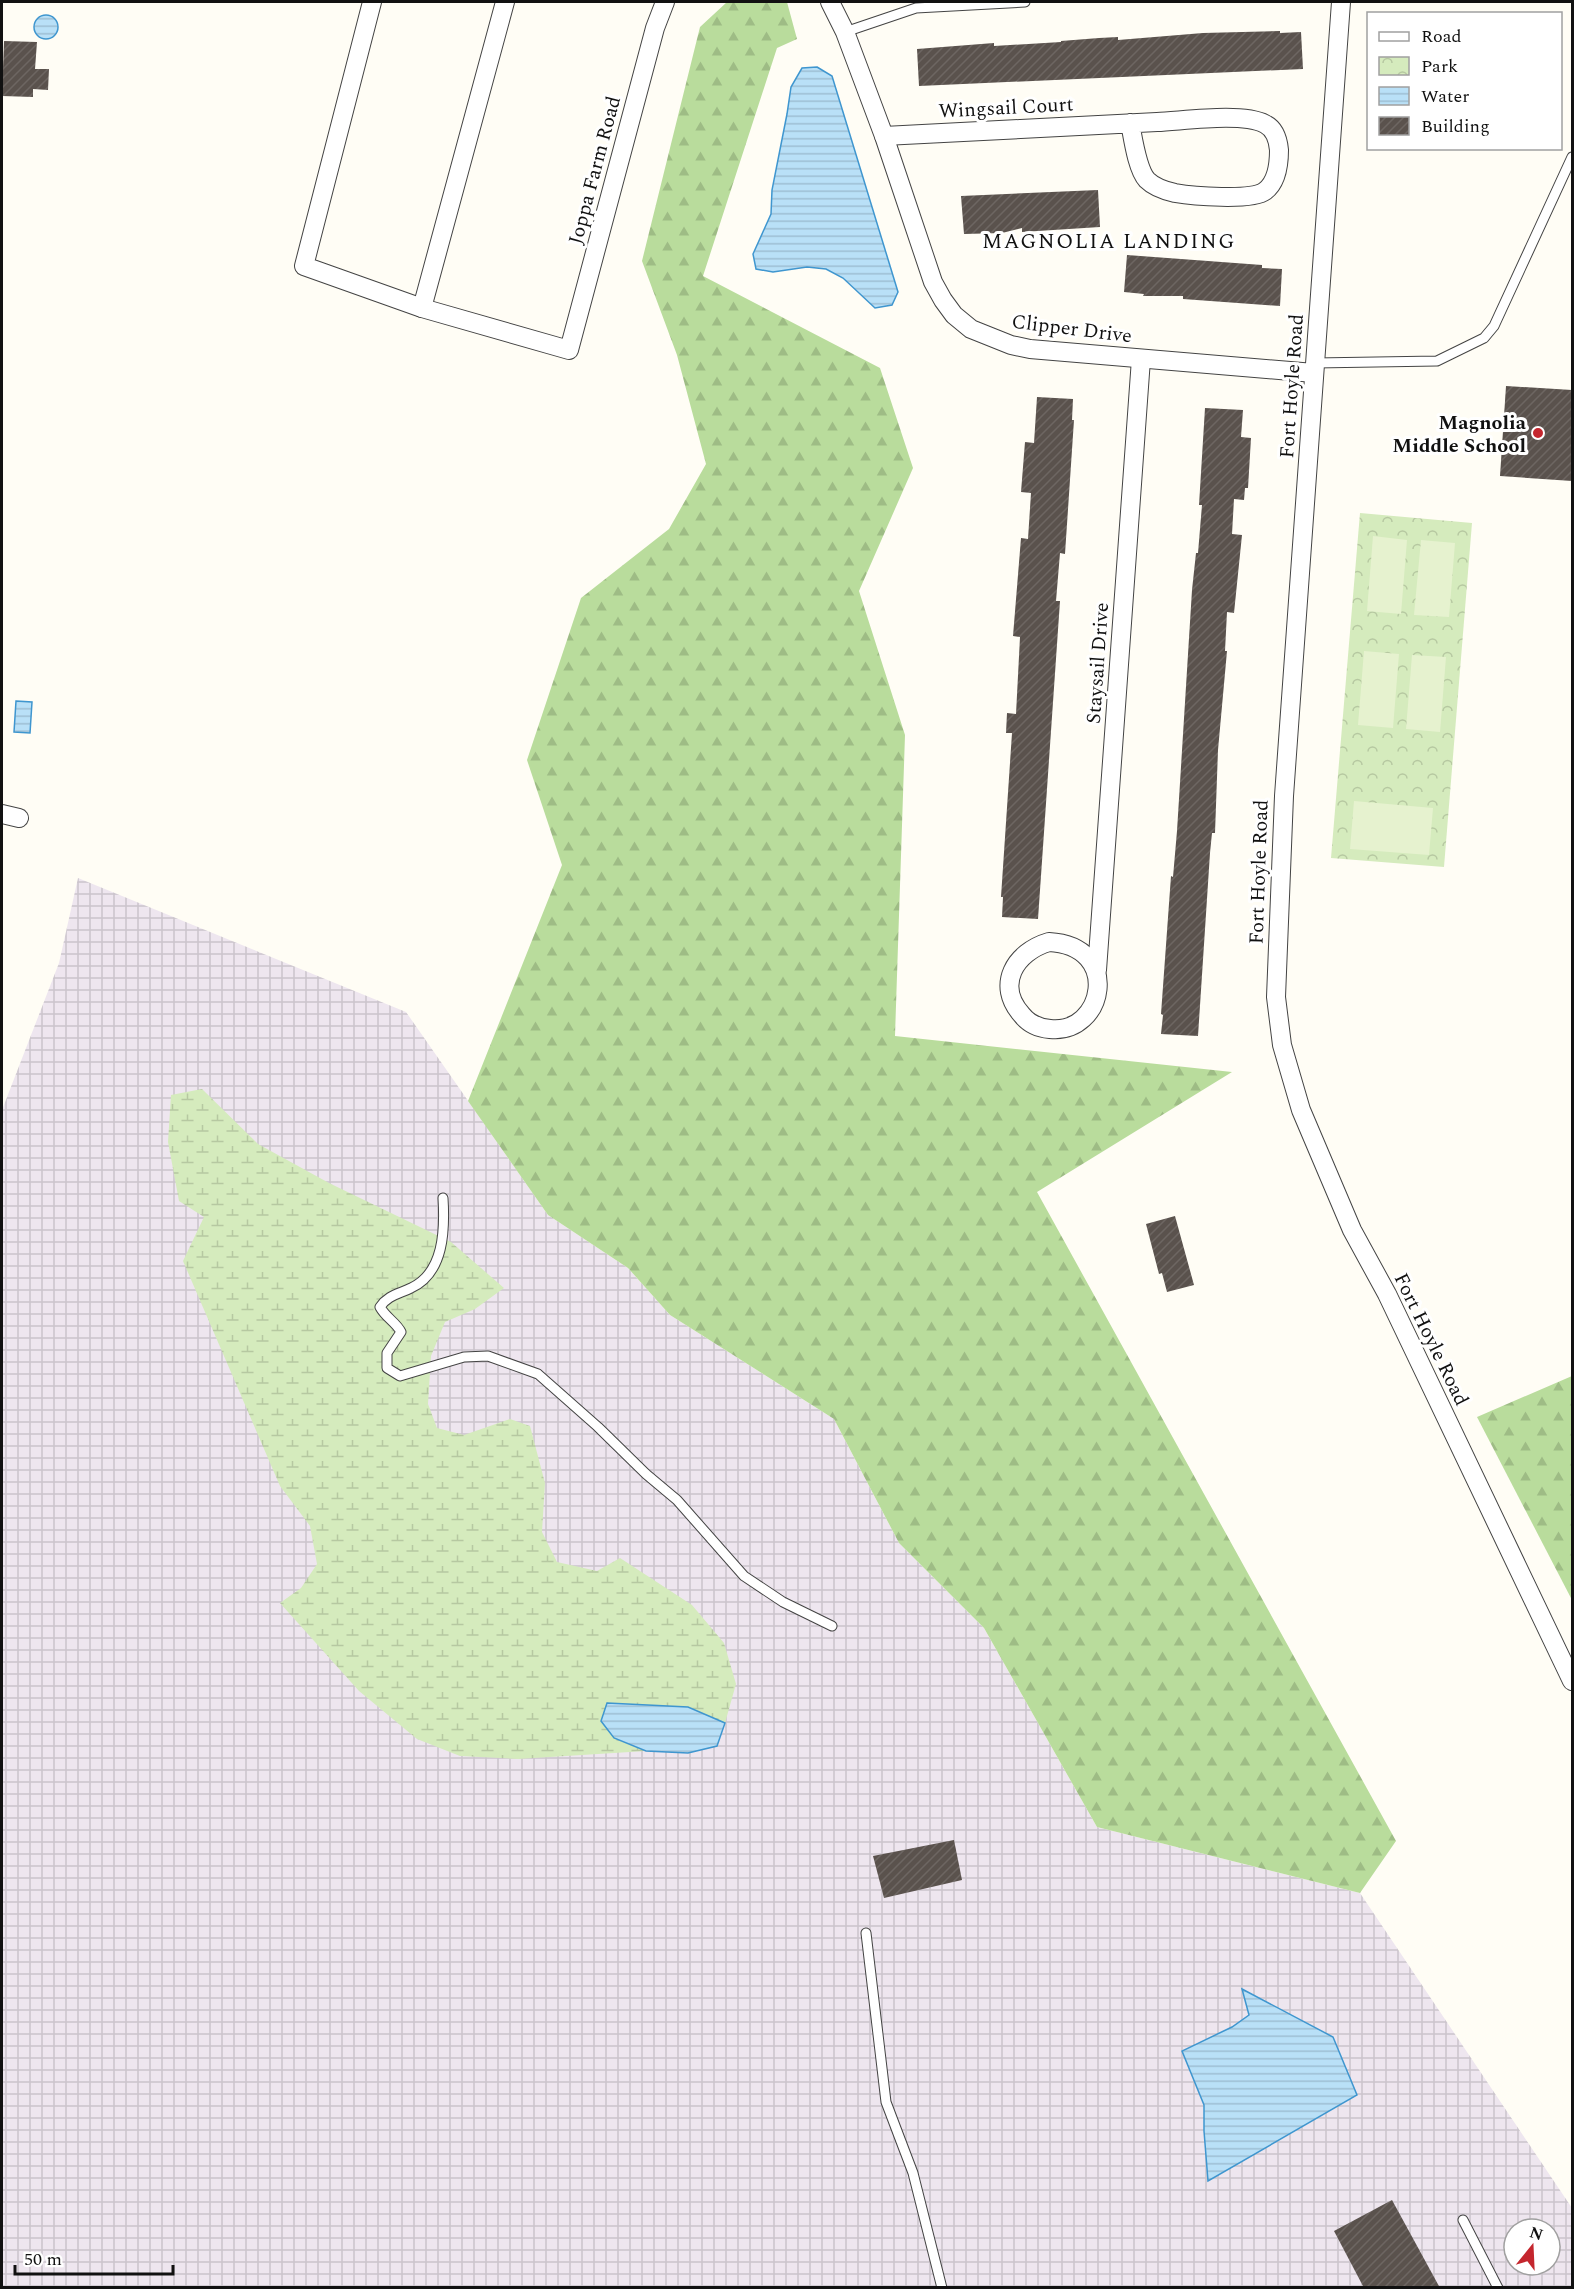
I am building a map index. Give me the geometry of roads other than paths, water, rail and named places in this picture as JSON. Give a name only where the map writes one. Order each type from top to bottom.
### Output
[{"type":"street","points":[[372,2],[304,266],[422,308],[506,2]]},
{"type":"street","name":"Joppa Farm Road","points":[[422,308],[568,350],[664,2]]},
{"type":"street","name":"Clipper Drive","points":[[830,2],[884,136],[933,282],[954,315],[971,329],[1011,345],[1038,350],[1141,359],[1315,368]]},
{"type":"street","name":"Fort Hoyle Road","points":[[1341,2],[1284,796],[1276,997],[1282,1045],[1301,1110],[1352,1230],[1387,1294],[1572,1681]]},
{"type":"street","name":"Wingsail Court","points":[[884,136],[1130,123],[1244,118],[1265,124],[1276,134],[1279,148],[1274,182],[1264,192],[1247,197],[1175,193],[1160,189],[1146,179],[1139,163],[1130,123]]},
{"type":"street","name":"Staysail Drive","points":[[1097,970],[1077,949],[1064,943],[1042,944],[1022,955],[1014,967],[1010,981],[1011,996],[1017,1009],[1026,1020],[1039,1027],[1053,1030],[1067,1028],[1080,1021],[1090,1011],[1096,999],[1141,359]]},
{"type":"lane","points":[[844,32],[916,8],[1025,2]]},
{"type":"lane","points":[[1315,368],[1437,361],[1484,338],[1494,326],[1572,157]]},
{"type":"lane","points":[[443,1198],[444,1219],[435,1266],[423,1283],[385,1299],[380,1307],[385,1316],[398,1325],[401,1332],[387,1353],[387,1368],[400,1376],[464,1356],[488,1356],[538,1374],[677,1500],[744,1576],[783,1602],[832,1626]]},
{"type":"lane","points":[[866,1934],[886,2102],[913,2173],[942,2288]]},
{"type":"lane","points":[[1464,2220],[1498,2288]]},
{"type":"water","points":[[46,15],[55,18],[58,27],[55,36],[46,39],[37,36],[34,27],[37,18]]},
{"type":"water","points":[[817,67],[832,76],[898,292],[892,305],[875,308],[843,278],[826,269],[807,267],[773,272],[756,269],[753,254],[771,214],[772,190],[791,87],[802,68]]},
{"type":"water","points":[[16,701],[32,702],[30,733],[14,732]]},
{"type":"water","points":[[607,1703],[688,1707],[725,1723],[717,1746],[688,1753],[646,1751],[614,1738],[601,1721]]},
{"type":"water","points":[[1242,1989],[1333,2037],[1357,2095],[1208,2181],[1204,2105],[1182,2051],[1232,2027],[1249,2015]]},
{"type":"place","name":"Magnolia Middle School","points":[[1538,433]]},
{"type":"district","name":"MAGNOLIA LANDING","points":[[1109,241]]}]
